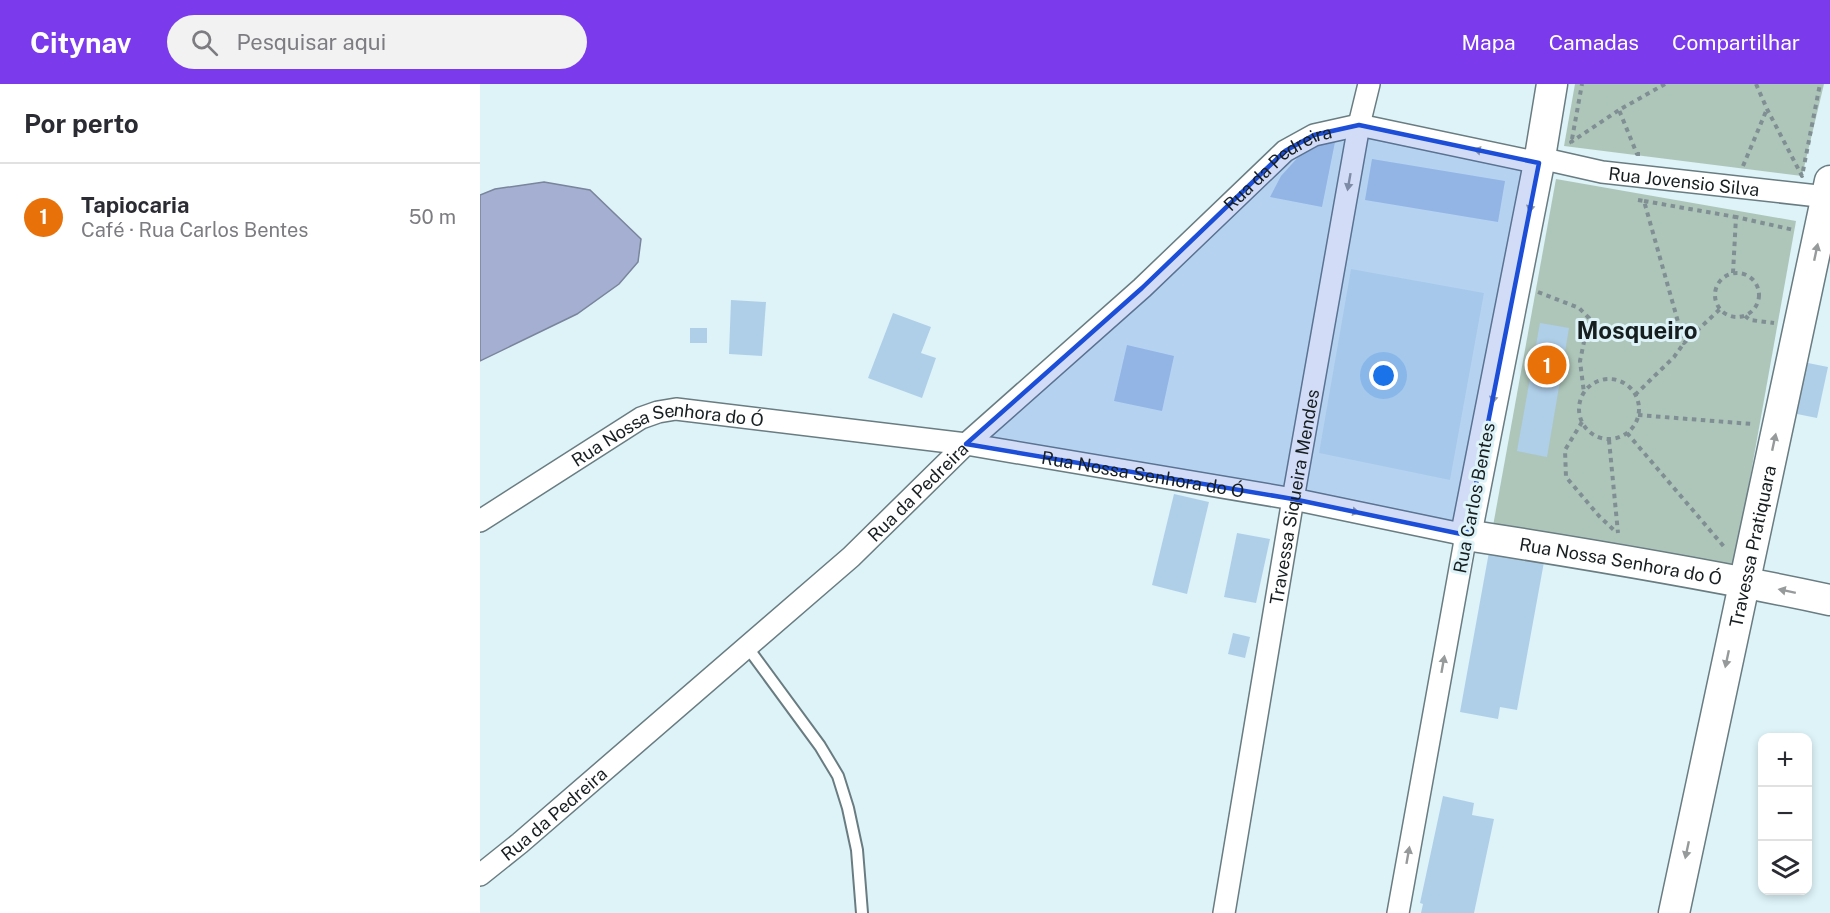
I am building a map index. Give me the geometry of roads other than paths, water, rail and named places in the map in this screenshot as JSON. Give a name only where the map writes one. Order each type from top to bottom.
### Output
[{"type":"main road","name":"Rua Carlos Bentes","points":[[1466,535],[1540,161],[1552,84]]},
{"type":"main road","name":"Travessa Pratiquara","points":[[1674,913],[1827,204]]},
{"type":"main road","name":"Rua Nossa Senhora do Ó","points":[[1466,535],[1598,555],[1830,600]]},
{"type":"street","name":"Travessa Siqueira Mendes","points":[[1224,913],[1293,499],[1359,125],[1369,84]]},
{"type":"street","name":"Rua Jovensio Silva","points":[[1359,125],[1602,172],[1827,204]]},
{"type":"street","name":"Rua da Pedreira","points":[[480,875],[851,557],[966,444],[1142,288],[1286,151],[1314,135],[1359,125]]},
{"type":"street","name":"Rua Nossa Senhora do Ó","points":[[480,521],[641,418],[658,411],[676,409],[966,444],[1293,499],[1466,535]]},
{"type":"street","name":"Rua Carlos Bentes","points":[[1398,913],[1466,535]]},
{"type":"lane","points":[[747,648],[820,746],[838,776],[857,850],[862,913]]},
{"type":"water","points":[[544,182],[590,190],[641,239],[638,262],[619,284],[577,314],[480,361],[480,195],[495,189]]},
{"type":"place","name":"Tapiocaria","points":[[1547,365]]},
{"type":"district","name":"Mosqueiro","points":[[1637,330]]}]
